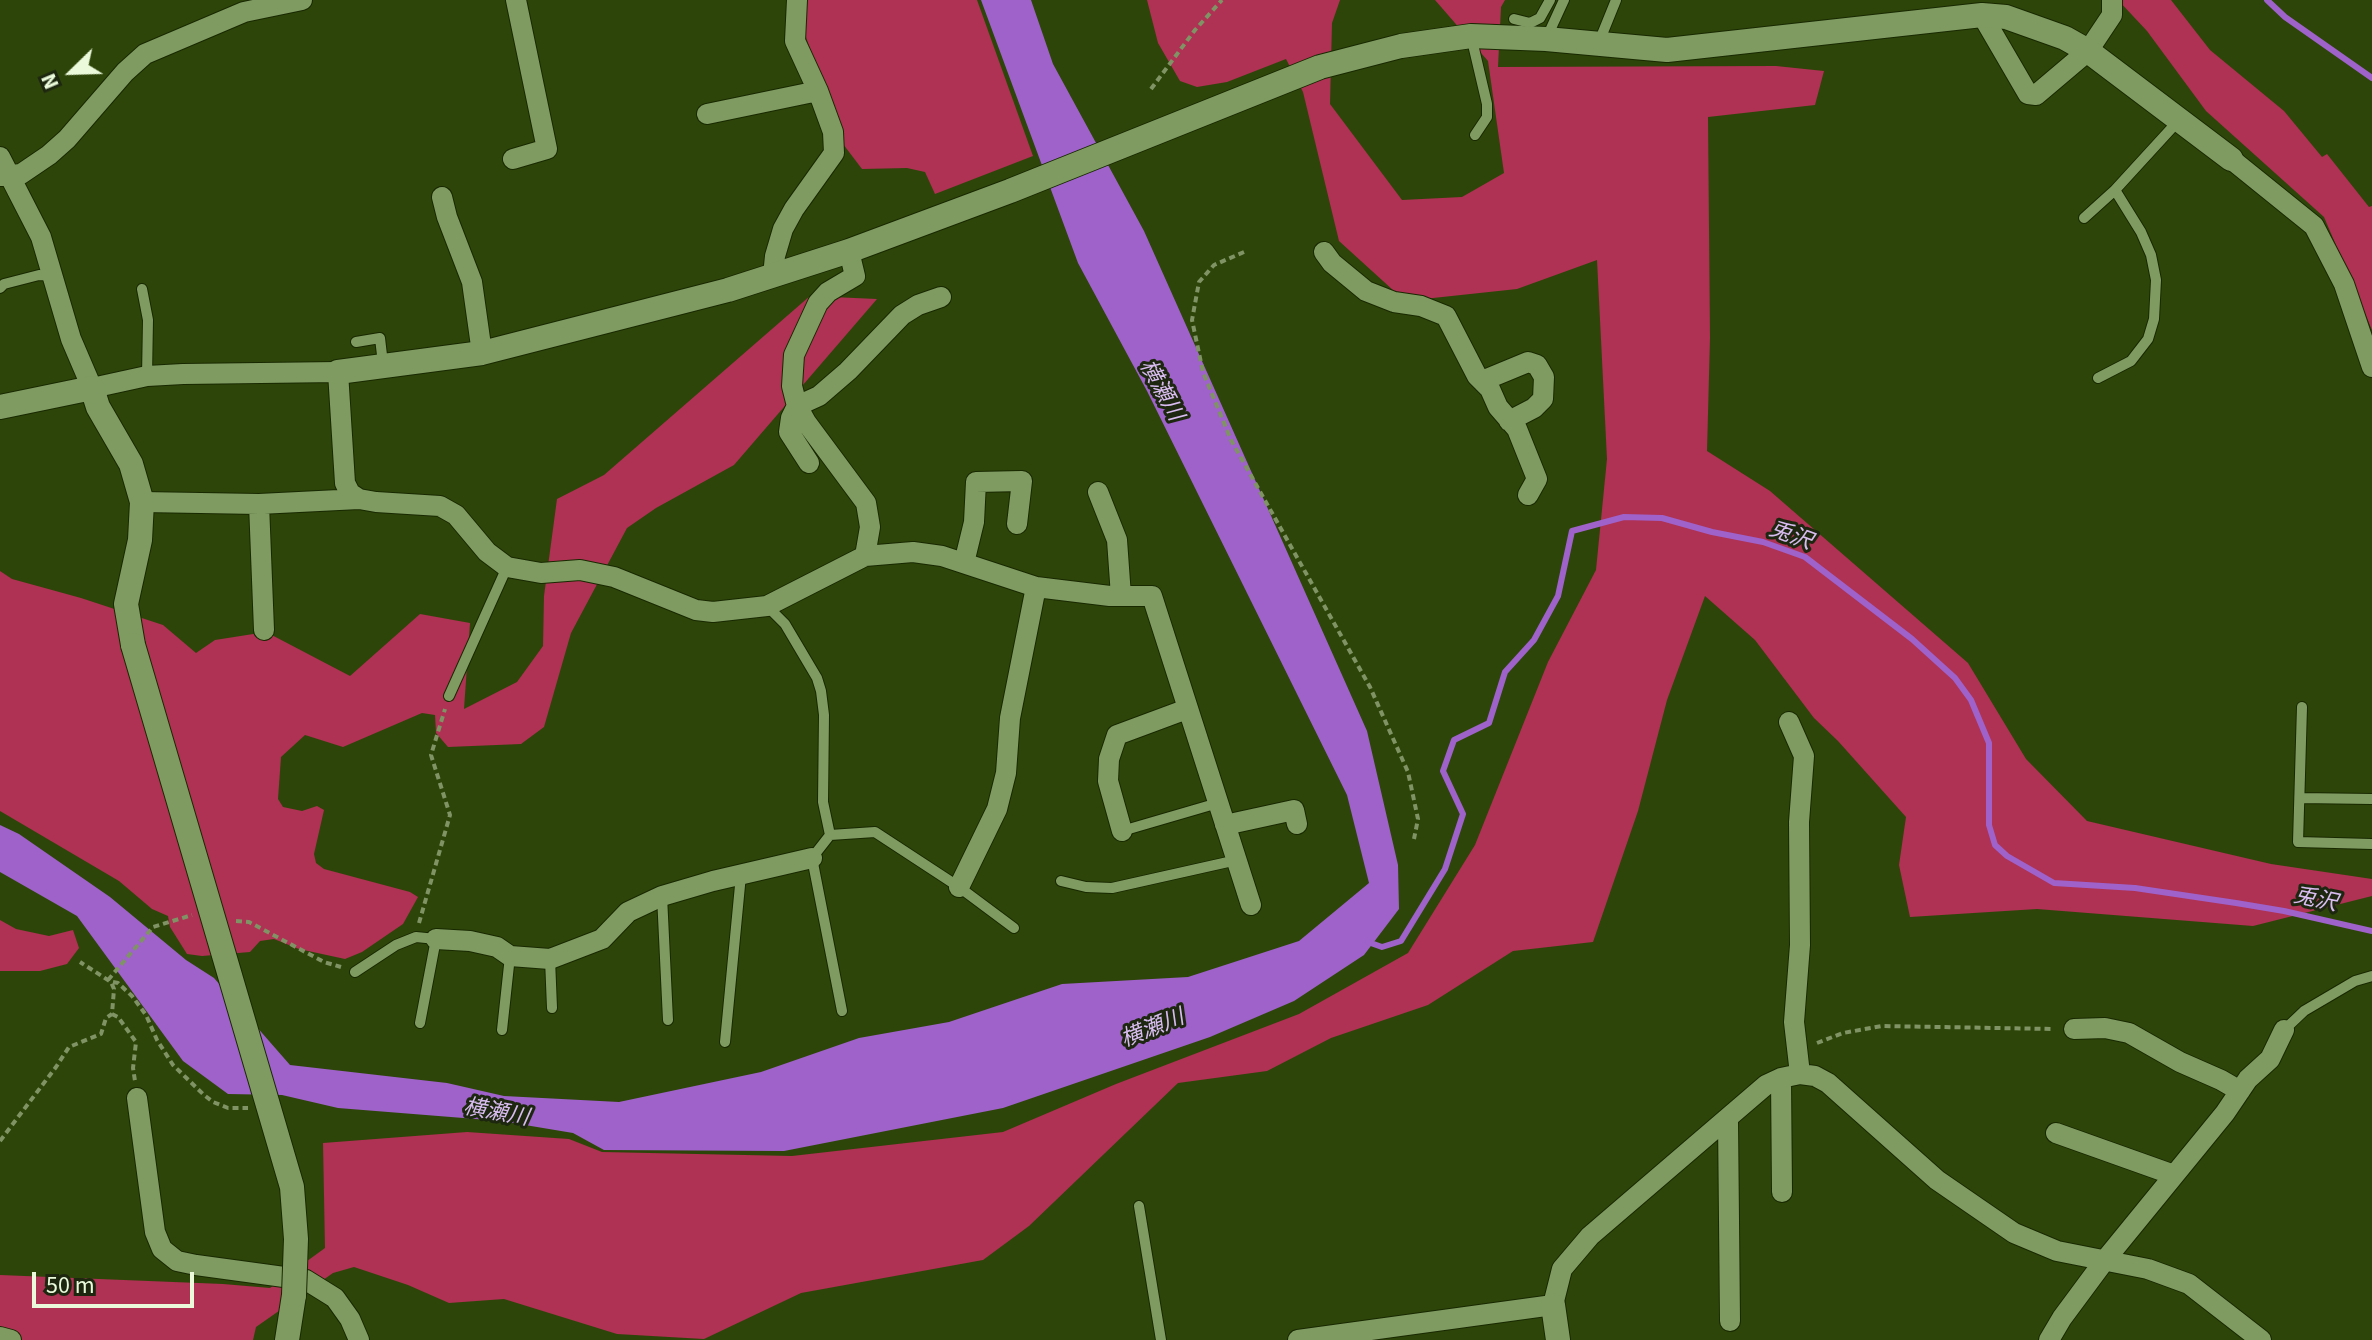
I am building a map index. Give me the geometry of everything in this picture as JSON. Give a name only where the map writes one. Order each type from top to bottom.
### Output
[{"type":"street","points":[[3,169],[21,174],[49,155],[145,54],[244,12],[302,0]]},
{"type":"street","points":[[513,159],[547,149],[516,0]]},
{"type":"street","points":[[773,276],[783,229],[834,153],[833,132],[795,41],[797,0]]},
{"type":"street","points":[[1982,15],[2028,94],[2036,95],[2088,51],[2112,15],[2112,0]]},
{"type":"street","points":[[0,407],[147,376],[338,372],[482,353],[577,330],[773,276],[849,251],[1010,191],[1320,67],[1365,53],[1471,36],[1667,50],[1982,15],[2006,17],[2033,25],[2088,51],[2180,119],[2314,226],[2344,284],[2372,367]]},
{"type":"street","points":[[707,114],[818,91]]},
{"type":"street","points":[[3,169],[41,237],[71,339],[98,407],[131,464],[142,502],[140,540],[126,604],[133,645],[292,1187],[297,1261],[287,1340]]},
{"type":"street","points":[[442,197],[472,282],[482,353]]},
{"type":"street","points":[[849,251],[855,276],[828,292],[818,303],[794,355],[792,386],[797,406],[817,439],[866,503],[870,527],[865,556]]},
{"type":"street","points":[[1324,252],[1332,263],[1366,291],[1446,316],[1482,381],[1517,429],[1537,479],[1528,495]]},
{"type":"street","points":[[809,463],[789,432],[797,406],[819,396],[848,371],[902,315],[941,297]]},
{"type":"street","points":[[1482,381],[1528,362],[1537,365],[1544,377],[1543,399],[1534,408],[1509,421]]},
{"type":"street","points":[[338,372],[345,483],[350,493],[359,499]]},
{"type":"street","points":[[964,563],[974,522],[976,482],[1022,481],[1017,524]]},
{"type":"street","points":[[1098,492],[1117,540],[1121,596]]},
{"type":"street","points":[[142,502],[259,504],[359,499],[440,506],[456,515],[487,552],[507,567],[541,573],[580,570],[614,577],[696,610],[713,612],[767,606],[865,556],[913,552],[964,563],[1036,587],[1152,596],[1251,905]]},
{"type":"street","points":[[259,504],[264,630]]},
{"type":"street","points":[[959,887],[997,809],[1006,773],[1010,718],[1036,587]]},
{"type":"street","points":[[1122,831],[1108,781],[1109,759],[1117,735],[1187,709]]},
{"type":"street","points":[[1782,1192],[1790,1076],[1796,1051],[1794,1022],[1800,945],[1799,822],[1804,756],[1789,722]]},
{"type":"street","points":[[1225,825],[1294,810],[1297,824]]},
{"type":"street","points":[[426,938],[470,941],[497,947],[510,956],[550,959],[602,939],[628,912],[662,896],[812,858]]},
{"type":"street","points":[[2074,1029],[2105,1028],[2129,1033],[2240,1091]]},
{"type":"street","points":[[2049,1340],[2105,1260],[2248,1079],[2270,1059],[2284,1030]]},
{"type":"street","points":[[1558,1340],[1553,1305],[1562,1269],[1590,1236],[1766,1085],[1790,1076],[1815,1076],[1828,1083],[1937,1180],[2014,1233],[2057,1251],[2148,1269],[2189,1284],[2261,1340]]},
{"type":"street","points":[[137,1098],[155,1232],[162,1249],[177,1261],[306,1280],[318,1285],[335,1298],[350,1319],[359,1340]]},
{"type":"street","points":[[1728,1120],[1730,1321]]},
{"type":"street","points":[[2056,1133],[2174,1175]]},
{"type":"street","points":[[1298,1340],[1553,1305]]},
{"type":"street","points":[[0,1337],[11,1340]]},
{"type":"lane","points":[[1514,19],[1530,23],[1540,18],[1550,0]]},
{"type":"lane","points":[[1546,39],[1564,0]]},
{"type":"lane","points":[[1599,44],[1616,0]]},
{"type":"lane","points":[[1471,36],[1487,104],[1487,117],[1475,135]]},
{"type":"lane","points":[[2084,218],[2115,190],[2180,119]]},
{"type":"lane","points":[[2098,378],[2131,361],[2148,339],[2154,319],[2156,280],[2151,255],[2115,190]]},
{"type":"lane","points":[[0,288],[4,284],[39,275],[53,276]]},
{"type":"lane","points":[[142,289],[148,320],[147,376]]},
{"type":"lane","points":[[356,342],[380,338],[383,366]]},
{"type":"lane","points":[[449,696],[507,567]]},
{"type":"lane","points":[[767,606],[785,624],[817,678],[821,691],[824,715],[823,802],[830,835]]},
{"type":"lane","points":[[2302,707],[2298,842],[2372,844]]},
{"type":"lane","points":[[2300,798],[2372,799]]},
{"type":"lane","points":[[1122,831],[1218,803]]},
{"type":"lane","points":[[842,1011],[812,858],[830,835],[875,832],[959,887],[1014,928]]},
{"type":"lane","points":[[1061,881],[1086,887],[1112,888],[1237,860]]},
{"type":"lane","points":[[725,1042],[741,875]]},
{"type":"lane","points":[[662,896],[668,1020]]},
{"type":"lane","points":[[355,972],[396,945],[426,938],[420,1023]]},
{"type":"lane","points":[[502,1030],[510,956]]},
{"type":"lane","points":[[550,959],[552,1008]]},
{"type":"lane","points":[[2284,1030],[2304,1011],[2325,998],[2355,981],[2372,976]]},
{"type":"lane","points":[[1139,1206],[1161,1340]]},
{"type":"path","points":[[1151,89],[1219,1]]},
{"type":"path","points":[[1244,252],[1214,265],[1199,282],[1192,320],[1203,372],[1231,440],[1370,687],[1408,772],[1418,819],[1414,839]]},
{"type":"path","points":[[426,938],[450,815],[431,755],[449,696]]},
{"type":"path","points":[[109,981],[153,927],[191,915],[205,917]]},
{"type":"path","points":[[234,920],[249,922],[324,962],[355,972]]},
{"type":"path","points":[[80,962],[109,981],[118,983],[132,996],[173,1065],[204,1095],[228,1108],[250,1108]]},
{"type":"path","points":[[109,981],[114,989],[112,1014]]},
{"type":"path","points":[[112,1014],[118,1017],[136,1042],[133,1068],[137,1098]]},
{"type":"path","points":[[0,1141],[69,1047],[101,1034],[106,1018],[112,1014]]},
{"type":"path","points":[[1796,1051],[1843,1033],[1882,1026],[2074,1029]]},
{"type":"shaded area","points":[[807,0],[977,0],[1033,156],[935,194],[925,172],[907,168],[862,169],[843,144],[804,31]]},
{"type":"shaded area","points":[[1147,0],[1340,0],[1332,23],[1330,104],[1402,200],[1462,197],[1504,173],[1488,61],[1435,0],[1505,0],[1501,7],[1498,67],[1776,66],[1824,71],[1815,105],[1708,117],[1710,338],[1707,451],[1770,491],[1968,663],[2026,759],[2087,821],[2271,864],[2372,879],[2372,896],[2253,926],[2037,909],[1910,917],[1899,865],[1906,817],[1814,718],[1755,640],[1705,596],[1667,700],[1638,811],[1593,942],[1513,951],[1428,1005],[1331,1038],[1267,1071],[1178,1083],[1029,1226],[983,1260],[801,1293],[704,1339],[617,1334],[504,1299],[449,1303],[354,1267],[333,1273],[256,1327],[253,1340],[0,1340],[0,1275],[270,1288],[325,1248],[323,1143],[467,1132],[569,1139],[602,1152],[792,1156],[1003,1132],[1116,1084],[1299,1014],[1408,953],[1475,845],[1548,662],[1596,570],[1607,459],[1597,260],[1517,289],[1405,301],[1339,241],[1303,92],[1286,59],[1227,82],[1197,87],[1180,81],[1158,43]]},
{"type":"shaded area","points":[[2118,0],[2171,0],[2210,50],[2284,111],[2322,157],[2327,154],[2369,207],[2372,206],[2372,330],[2324,217],[2206,111],[2147,31]]},
{"type":"shaded area","points":[[810,296],[877,299],[734,465],[656,508],[627,528],[571,633],[544,727],[521,744],[448,747],[436,733],[435,715],[422,713],[343,747],[305,735],[281,757],[278,799],[283,807],[302,811],[317,806],[324,810],[314,854],[316,863],[324,869],[410,892],[418,897],[403,924],[362,952],[345,959],[299,949],[274,939],[260,941],[250,952],[202,956],[187,954],[170,927],[168,916],[152,909],[119,881],[0,811],[0,571],[12,579],[163,625],[196,653],[215,640],[266,632],[350,676],[420,614],[470,623],[464,709],[517,682],[543,646],[544,596],[557,499],[604,475]]},
{"type":"shaded area","points":[[0,920],[16,929],[49,936],[73,930],[79,948],[67,964],[40,971],[0,971]]},
{"type":"water","name":"横瀬川","points":[[981,0],[1031,0],[1053,64],[1144,231],[1367,731],[1398,865],[1399,909],[1364,955],[1294,1001],[1210,1037],[1003,1108],[784,1151],[604,1150],[573,1133],[501,1121],[338,1108],[282,1095],[228,1094],[183,1061],[77,916],[0,872],[0,825],[19,834],[110,897],[186,960],[214,978],[290,1065],[447,1083],[504,1096],[619,1102],[761,1072],[859,1038],[949,1022],[1062,984],[1188,977],[1299,941],[1369,883],[1347,795],[1147,391],[1078,263]]},
{"type":"waterway","points":[[2267,0],[2285,17],[2372,78]]},
{"type":"waterway","name":"兎沢","points":[[1368,942],[1382,947],[1401,941],[1445,869],[1463,814],[1443,771],[1454,740],[1489,723],[1505,672],[1534,640],[1558,596],[1572,531],[1624,517],[1662,518],[1763,542],[1805,557],[1912,639],[1955,678],[1971,700],[1989,743],[1989,825],[1995,845],[2007,856],[2054,883],[2135,888],[2236,903],[2372,931]]}]
